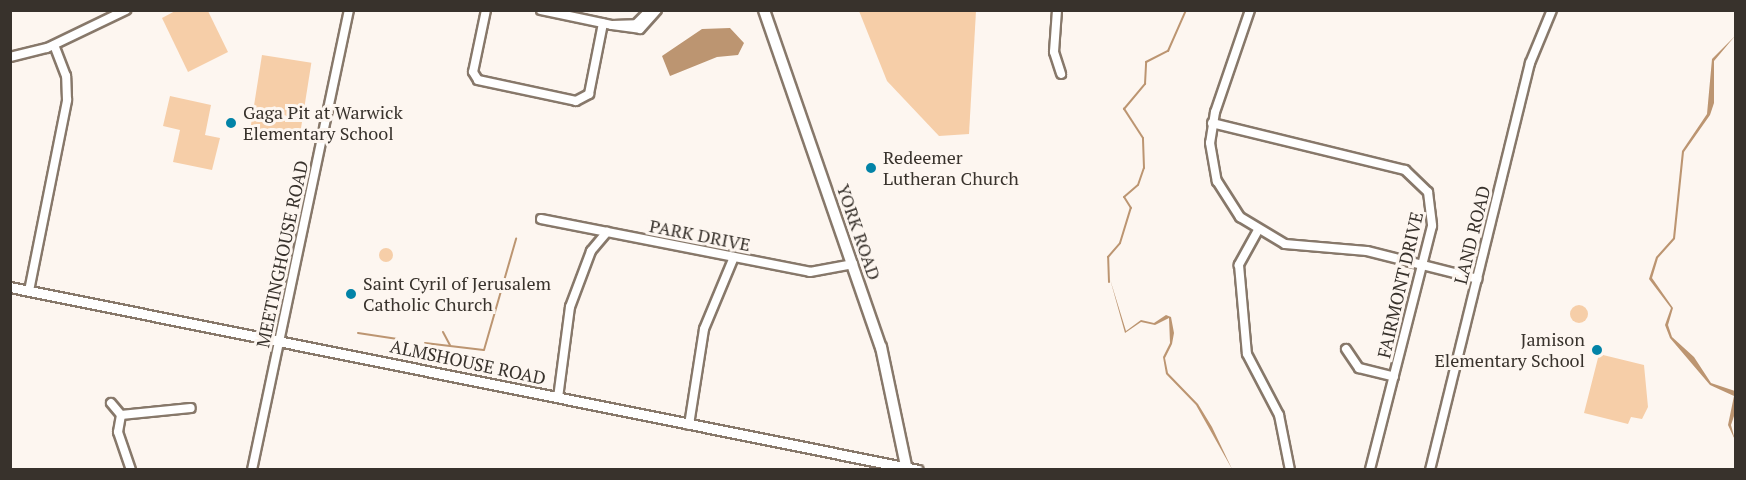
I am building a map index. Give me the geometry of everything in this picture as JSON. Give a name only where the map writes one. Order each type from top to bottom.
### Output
[{"type":"highway","name":"YORK ROAD","points":[[764,10],[881,347],[911,469]]},
{"type":"main road","name":"ALMSHOUSE ROAD","points":[[10,287],[911,469]]},
{"type":"street","points":[[10,57],[54,45],[126,10]]},
{"type":"street","name":"MEETINGHOUSE ROAD","points":[[252,470],[349,10]]},
{"type":"street","points":[[486,10],[473,72],[478,80],[576,101],[589,94],[603,23]]},
{"type":"street","points":[[541,10],[640,29],[657,10]]},
{"type":"street","points":[[612,25],[636,24],[650,10]]},
{"type":"street","points":[[1057,10],[1054,52],[1060,74]]},
{"type":"street","points":[[1250,10],[1212,123],[1217,181],[1233,209],[1257,232],[1297,248],[1359,250],[1478,279]]},
{"type":"street","name":"LAND ROAD","points":[[1430,470],[1530,63],[1552,10]]},
{"type":"street","points":[[29,291],[67,100],[66,76],[54,45]]},
{"type":"street","name":"FAIRMONT DRIVE","points":[[1212,123],[1412,174],[1428,192],[1433,209],[1422,264],[1370,470]]},
{"type":"street","name":"PARK DRIVE","points":[[541,219],[820,273],[853,264]]},
{"type":"street","points":[[558,398],[570,307],[591,250],[607,232]]},
{"type":"street","points":[[1257,232],[1239,265],[1246,354],[1279,415],[1290,470]]},
{"type":"street","points":[[689,424],[704,329],[734,257]]},
{"type":"street","points":[[1346,349],[1359,368],[1394,377]]},
{"type":"street","points":[[111,403],[121,415],[118,432],[131,470]]},
{"type":"street","points":[[121,415],[191,408]]},
{"type":"shaded area","points":[[177,10],[208,11],[228,52],[188,72],[162,18]]},
{"type":"shaded area","points":[[859,11],[976,11],[969,134],[939,136],[887,81]]},
{"type":"shaded area","points":[[730,28],[744,43],[738,55],[717,57],[670,76],[662,56],[702,29]]},
{"type":"shaded area","points":[[1735,36],[1714,61],[1714,103],[1710,115],[1684,152],[1675,239],[1658,258],[1652,278],[1673,308],[1668,325],[1672,337],[1694,357],[1711,383],[1735,391],[1735,413],[1731,425],[1735,440],[1728,425],[1734,396],[1710,385],[1670,338],[1665,325],[1671,308],[1649,279],[1656,257],[1673,238],[1682,151],[1707,114],[1712,59]]},
{"type":"shaded area","points":[[262,55],[311,63],[299,143],[249,135]]},
{"type":"shaded area","points":[[170,96],[211,105],[205,135],[220,138],[212,170],[173,162],[180,130],[163,126]]},
{"type":"shaded area","points":[[383,248],[389,248],[393,255],[389,262],[383,262],[379,258],[379,252]]},
{"type":"shaded area","points":[[1110,279],[1126,331],[1141,320],[1154,323],[1166,315],[1171,317],[1174,333],[1172,344],[1165,358],[1168,373],[1198,404],[1232,469],[1196,405],[1166,374],[1163,357],[1170,343],[1169,318],[1155,325],[1141,322],[1125,333]]},
{"type":"shaded area","points":[[1579,305],[1585,308],[1588,314],[1585,320],[1579,323],[1573,320],[1570,314],[1573,308]]},
{"type":"shaded area","points":[[1599,354],[1644,365],[1648,407],[1642,419],[1631,417],[1628,424],[1584,413]]},
{"type":"waterway","points":[[1109,282],[1108,257],[1120,243],[1131,208],[1124,197],[1138,185],[1144,168],[1143,138],[1124,109],[1145,84],[1146,62],[1168,51],[1186,10]]},
{"type":"waterway","points":[[484,350],[516,239]]},
{"type":"waterway","points":[[443,332],[450,345]]},
{"type":"waterway","points":[[358,333],[398,339]]},
{"type":"waterway","points":[[425,343],[484,350]]},
{"type":"place","name":"Gaga Pit at Warwick Elementary School","points":[[231,123]]},
{"type":"place","name":"Redeemer Lutheran Church","points":[[871,168]]},
{"type":"place","name":"Saint Cyril of Jerusalem Catholic Church","points":[[351,294]]},
{"type":"place","name":"Jamison Elementary School","points":[[1597,350]]}]
